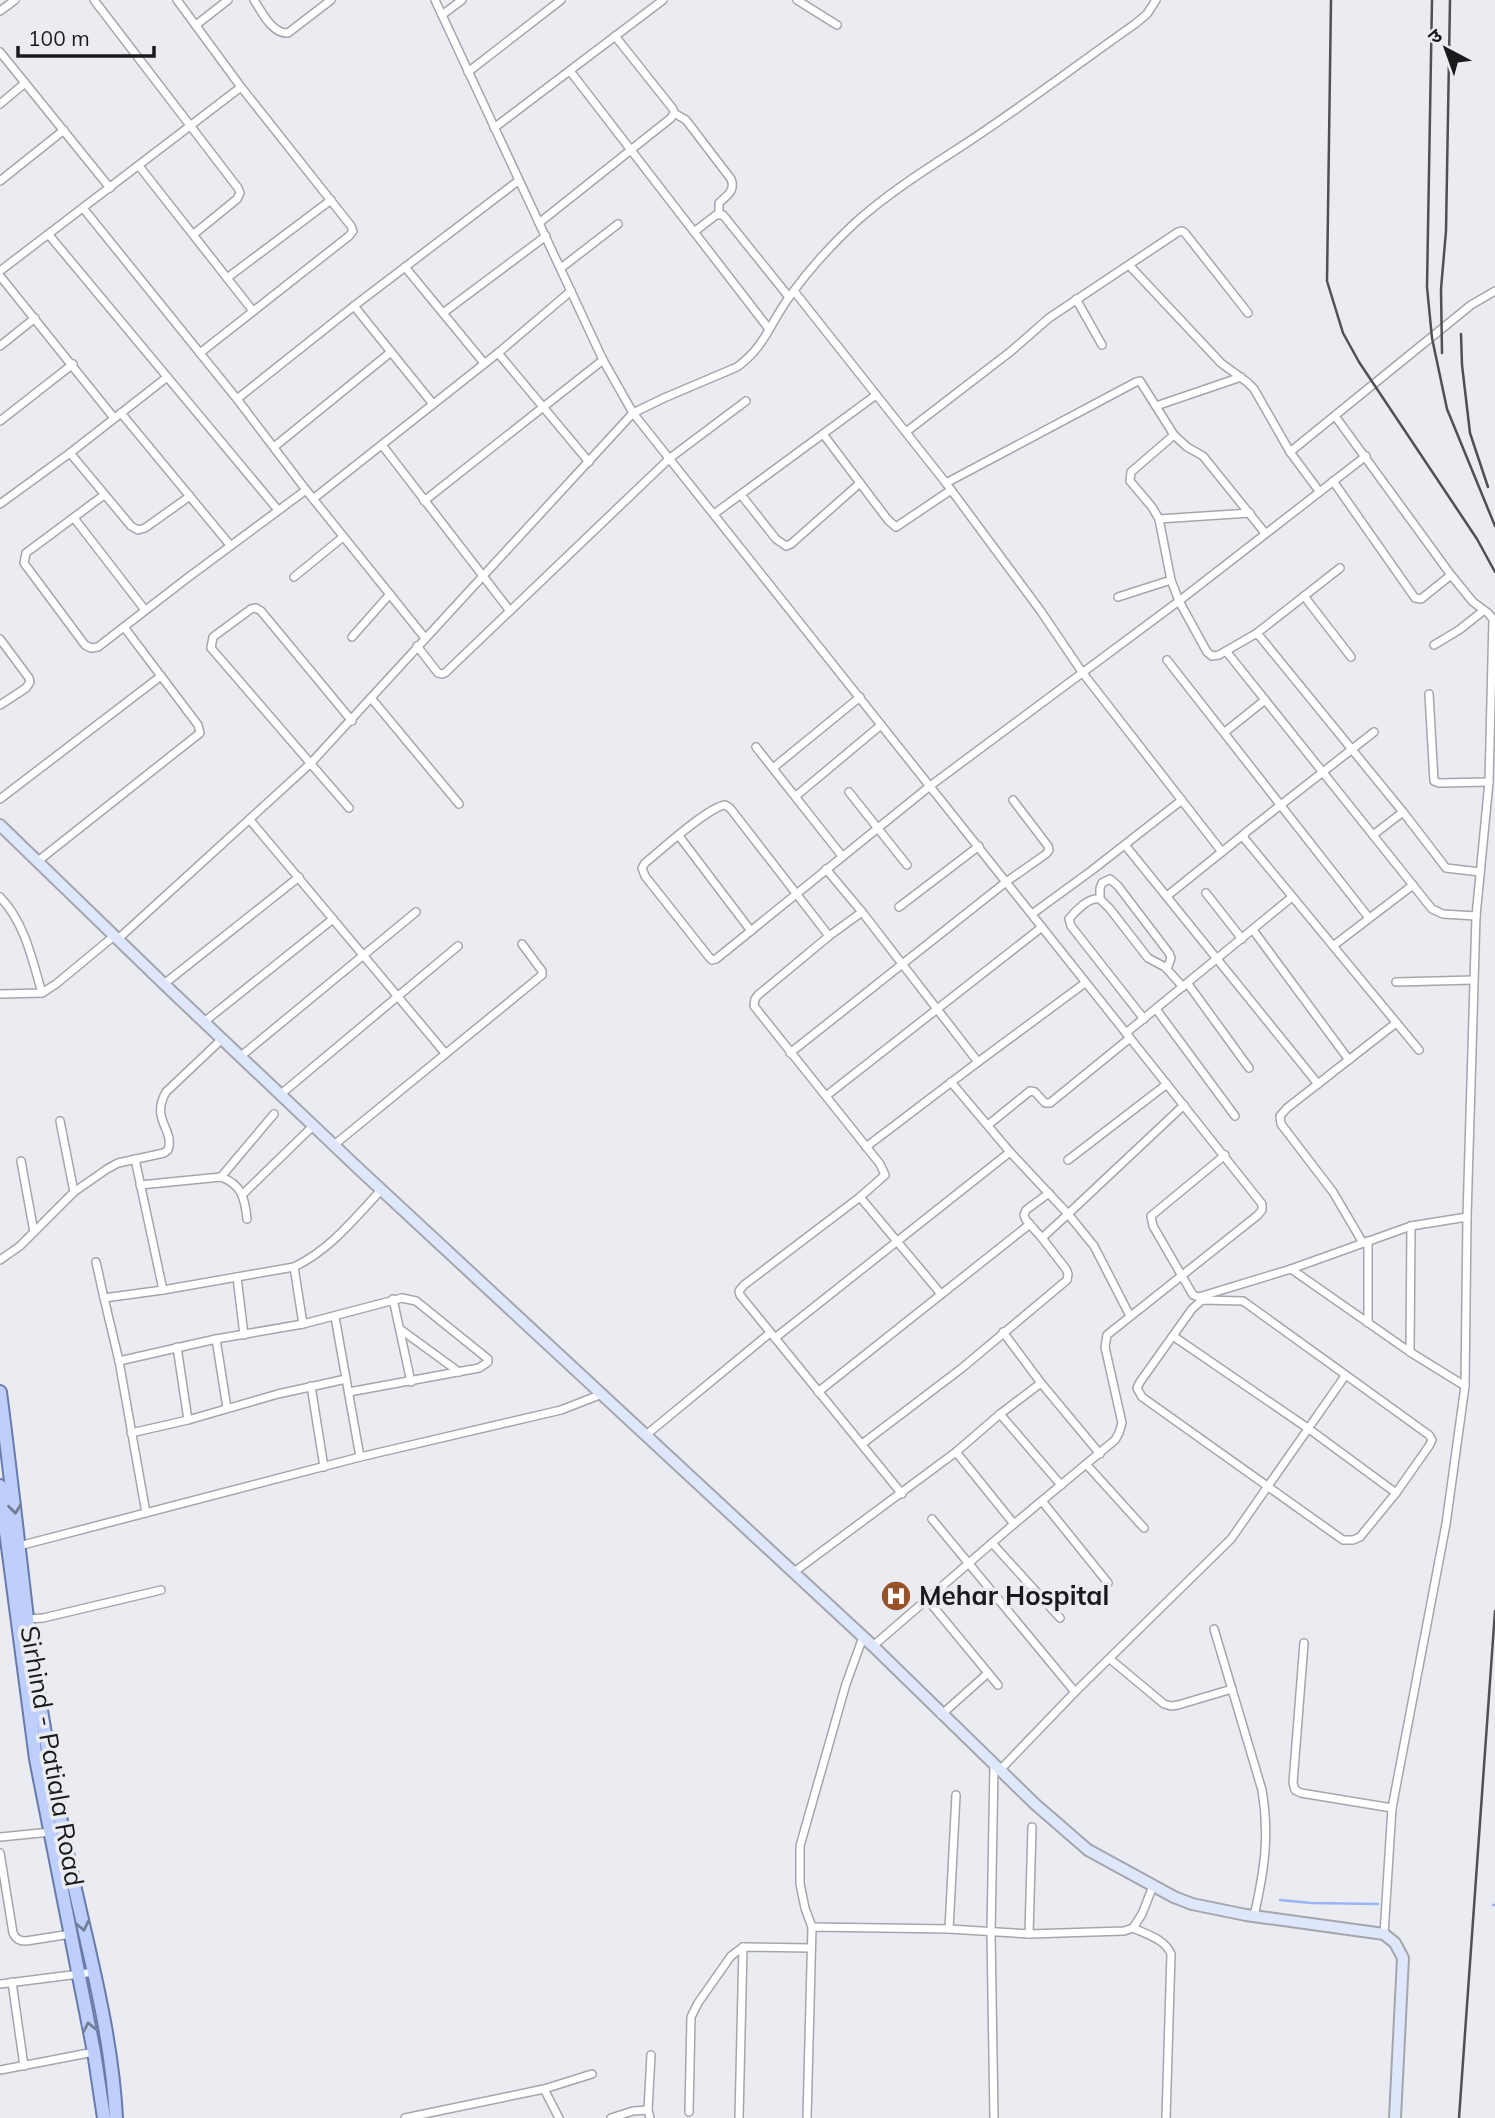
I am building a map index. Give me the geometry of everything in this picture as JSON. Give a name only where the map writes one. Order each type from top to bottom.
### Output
[{"type":"main road","name":"Sirhind - Patiala Road","points":[[0,1392],[56,1831],[94,1972],[115,2096],[116,2118]]},
{"type":"main road","points":[[0,1486],[36,1759],[56,1831],[71,1934],[104,2118]]},
{"type":"street","points":[[0,11],[15,0]]},
{"type":"street","points":[[94,0],[240,193],[237,199],[194,234]]},
{"type":"street","points":[[177,0],[353,231],[200,353]]},
{"type":"street","points":[[196,25],[228,0]]},
{"type":"street","points":[[254,0],[274,28],[282,33],[288,33],[331,0]]},
{"type":"street","points":[[435,0],[603,360],[633,412],[1224,1155],[1259,1200],[1262,1210],[1107,1335],[1105,1341],[1122,1423],[1115,1440],[873,1646]]},
{"type":"street","points":[[442,16],[462,0]]},
{"type":"street","points":[[468,72],[561,0]]},
{"type":"street","points":[[797,0],[837,25]]},
{"type":"street","points":[[0,994],[42,993],[116,937],[310,764],[633,412],[737,368],[752,355],[811,266],[885,197],[1135,24],[1147,14],[1156,0]]},
{"type":"street","points":[[494,128],[659,1]]},
{"type":"street","points":[[615,36],[674,113],[686,120],[731,179],[731,192],[719,203],[719,214]]},
{"type":"street","points":[[0,52],[110,188]]},
{"type":"street","points":[[570,71],[769,329]]},
{"type":"street","points":[[0,104],[25,83]]},
{"type":"street","points":[[230,545],[73,364],[0,274],[241,87]]},
{"type":"street","points":[[539,223],[674,113]]},
{"type":"street","points":[[0,181],[64,130]]},
{"type":"street","points":[[139,166],[253,311]]},
{"type":"street","points":[[237,399],[518,181]]},
{"type":"street","points":[[227,278],[331,200]]},
{"type":"street","points":[[83,208],[425,638]]},
{"type":"street","points":[[719,214],[726,218],[906,432],[1040,610],[1082,672],[1222,852]]},
{"type":"street","points":[[694,232],[719,214]]},
{"type":"street","points":[[561,268],[618,224]]},
{"type":"street","points":[[906,432],[1010,352],[1037,327],[1182,231],[1248,313]]},
{"type":"street","points":[[49,235],[278,510]]},
{"type":"street","points":[[443,313],[546,236]]},
{"type":"street","points":[[1129,265],[1221,363],[1254,389],[1290,452],[1319,491]]},
{"type":"street","points":[[405,267],[484,363]]},
{"type":"street","points":[[313,499],[498,353],[571,291]]},
{"type":"street","points":[[1290,452],[1471,305],[1495,291]]},
{"type":"street","points":[[1076,299],[1102,345]]},
{"type":"street","points":[[354,306],[433,404]]},
{"type":"street","points":[[0,346],[35,318]]},
{"type":"street","points":[[274,447],[391,352]]},
{"type":"street","points":[[498,353],[589,462]]},
{"type":"street","points":[[424,501],[603,360]]},
{"type":"street","points":[[0,421],[73,364]]},
{"type":"street","points":[[1156,406],[1241,377]]},
{"type":"street","points":[[0,503],[70,453],[166,378]]},
{"type":"street","points":[[946,483],[1140,381],[1174,435],[1203,456],[1265,533]]},
{"type":"street","points":[[714,514],[876,395]]},
{"type":"street","points":[[417,646],[438,673],[442,674],[670,458],[746,401]]},
{"type":"street","points":[[1335,416],[1451,575],[1493,619],[1489,782],[1476,916],[1465,1387],[1446,1524],[1392,1808],[1384,1934]]},
{"type":"street","points":[[823,434],[896,527],[951,490]]},
{"type":"street","points":[[1174,435],[1130,472],[1129,477],[1159,519],[1171,580],[1179,601],[1207,652],[1212,656],[1226,651],[1257,633],[1340,568]]},
{"type":"street","points":[[382,444],[510,611]]},
{"type":"street","points":[[70,453],[131,526],[138,530],[145,528],[190,496]]},
{"type":"street","points":[[830,936],[796,893],[730,808],[725,805],[720,805],[679,836],[642,868],[645,876],[712,960],[716,959],[796,893],[930,786],[1179,601],[1366,456]]},
{"type":"street","points":[[1333,481],[1415,598],[1421,599],[1451,575]]},
{"type":"street","points":[[742,496],[776,539],[786,546],[860,483]]},
{"type":"street","points":[[104,495],[26,553],[24,563],[85,645],[91,648],[98,647],[306,490]]},
{"type":"street","points":[[1159,519],[1250,513]]},
{"type":"street","points":[[74,517],[145,610]]},
{"type":"street","points":[[295,577],[343,537]]},
{"type":"street","points":[[1118,597],[1171,580]]},
{"type":"street","points":[[352,637],[390,594]]},
{"type":"street","points":[[1304,596],[1351,657]]},
{"type":"street","points":[[349,808],[211,648],[213,637],[251,609],[261,611],[352,721]]},
{"type":"street","points":[[1434,645],[1483,611]]},
{"type":"street","points":[[38,862],[200,733],[198,725],[124,627]]},
{"type":"street","points":[[1257,633],[1446,868],[1480,872]]},
{"type":"street","points":[[0,639],[30,682],[26,688],[0,705]]},
{"type":"street","points":[[1226,651],[1428,905],[1437,912],[1476,916]]},
{"type":"street","points":[[1167,660],[1369,918]]},
{"type":"street","points":[[0,799],[161,676]]},
{"type":"street","points":[[1429,694],[1434,781],[1489,782]]},
{"type":"street","points":[[773,768],[860,697]]},
{"type":"street","points":[[371,698],[459,804]]},
{"type":"street","points":[[1225,732],[1265,700]]},
{"type":"street","points":[[796,796],[881,725]]},
{"type":"street","points":[[1167,896],[1374,732]]},
{"type":"street","points":[[756,747],[842,856]]},
{"type":"street","points":[[849,792],[907,865]]},
{"type":"street","points":[[790,1053],[1049,850],[1013,800]]},
{"type":"street","points":[[1032,914],[1182,800]]},
{"type":"street","points":[[1373,835],[1403,812]]},
{"type":"street","points":[[250,820],[444,1053]]},
{"type":"street","points":[[0,825],[222,1039],[873,1646],[997,1768],[1088,1850],[1192,1904],[1254,1916],[1384,1934],[1395,1942],[1403,1958],[1395,2118]]},
{"type":"street","points":[[1243,835],[1419,1050]]},
{"type":"street","points":[[679,836],[751,931]]},
{"type":"street","points":[[1125,845],[1318,1084]]},
{"type":"street","points":[[899,907],[979,846]]},
{"type":"street","points":[[826,869],[978,1062]]},
{"type":"street","points":[[164,984],[299,877]]},
{"type":"street","points":[[1167,969],[1171,958],[1169,953],[1118,886],[1110,879],[1102,883],[1100,899],[1149,958],[1186,985],[1249,1068]]},
{"type":"street","points":[[1333,946],[1413,885]]},
{"type":"street","points":[[1206,893],[1242,939]]},
{"type":"street","points":[[0,897],[23,930],[42,993]]},
{"type":"street","points":[[988,1125],[1030,1091],[1035,1092],[1045,1103],[1050,1103],[1144,1019],[1293,897]]},
{"type":"street","points":[[1100,899],[1092,899],[1072,915],[1069,922],[1144,1019]]},
{"type":"street","points":[[241,1056],[416,912]]},
{"type":"street","points":[[862,912],[758,995],[753,1002],[790,1053],[880,1164],[885,1175],[741,1289],[740,1295],[902,1494]]},
{"type":"street","points":[[204,1022],[333,919]]},
{"type":"street","points":[[826,1097],[1042,927]]},
{"type":"street","points":[[1253,930],[1349,1060]]},
{"type":"street","points":[[334,1144],[542,975],[542,971],[522,944]]},
{"type":"street","points":[[281,1094],[458,946]]},
{"type":"street","points":[[1396,982],[1474,980]]},
{"type":"street","points":[[866,1147],[1085,983]]},
{"type":"street","points":[[1156,1009],[1236,1116]]},
{"type":"street","points":[[1368,1323],[1365,1242],[1333,1192],[1281,1124],[1280,1116],[1396,1023]]},
{"type":"street","points":[[0,1260],[20,1246],[74,1192],[107,1169],[118,1163],[168,1150],[170,1140],[160,1112],[162,1100],[166,1092],[222,1039]]},
{"type":"street","points":[[951,1082],[1094,1246],[1130,1316]]},
{"type":"street","points":[[1068,1160],[1167,1084]]},
{"type":"street","points":[[1042,1238],[1184,1105]]},
{"type":"street","points":[[220,1177],[274,1114]]},
{"type":"street","points":[[60,1121],[74,1192]]},
{"type":"street","points":[[243,1194],[314,1125]]},
{"type":"street","points":[[646,1435],[1010,1152]]},
{"type":"street","points":[[1224,1155],[1151,1216],[1153,1226],[1193,1295],[1199,1297],[1291,1269],[1411,1226],[1467,1217]]},
{"type":"street","points":[[135,1159],[163,1290]]},
{"type":"street","points":[[21,1161],[34,1232]]},
{"type":"street","points":[[140,1185],[220,1177],[231,1181],[243,1194],[247,1219]]},
{"type":"street","points":[[104,1298],[294,1267],[313,1258],[330,1244],[382,1189]]},
{"type":"street","points":[[862,1444],[961,1368],[1067,1280],[1066,1269],[1024,1214],[1049,1193]]},
{"type":"street","points":[[860,1197],[941,1294]]},
{"type":"street","points":[[818,1392],[1030,1224]]},
{"type":"street","points":[[1410,1352],[1411,1226]]},
{"type":"street","points":[[96,1262],[119,1361],[146,1513]]},
{"type":"street","points":[[294,1267],[303,1324]]},
{"type":"street","points":[[1291,1269],[1465,1387]]},
{"type":"street","points":[[237,1277],[244,1335]]},
{"type":"street","points":[[119,1361],[216,1339],[335,1317],[401,1298],[416,1301],[488,1359],[486,1366],[349,1392]]},
{"type":"street","points":[[393,1299],[411,1382]]},
{"type":"street","points":[[1202,1300],[1239,1300],[1249,1304],[1429,1435],[1432,1440],[1430,1446],[1360,1536],[1353,1541],[1343,1540],[1138,1393],[1140,1382],[1174,1336],[1192,1309],[1202,1300]]},
{"type":"street","points":[[335,1317],[360,1457]]},
{"type":"street","points":[[399,1329],[459,1372]]},
{"type":"street","points":[[1003,1332],[1100,1454]]},
{"type":"street","points":[[1174,1336],[1396,1493]]},
{"type":"street","points":[[216,1339],[227,1408]]},
{"type":"street","points":[[177,1347],[188,1420]]},
{"type":"street","points":[[994,2118],[990,1933],[997,1768],[1224,1546],[1345,1376]]},
{"type":"street","points":[[131,1433],[346,1379]]},
{"type":"street","points":[[794,1572],[902,1494],[1041,1383]]},
{"type":"street","points":[[310,1386],[324,1467]]},
{"type":"street","points":[[19,1546],[360,1457],[562,1410],[603,1394]]},
{"type":"street","points":[[1000,1414],[1061,1485]]},
{"type":"street","points":[[956,1452],[1014,1524]]},
{"type":"street","points":[[1086,1464],[1143,1528]]},
{"type":"street","points":[[1042,1502],[1108,1583]]},
{"type":"street","points":[[932,1519],[1075,1692]]},
{"type":"street","points":[[992,1543],[1060,1618]]},
{"type":"street","points":[[27,1619],[43,1618],[161,1590]]},
{"type":"street","points":[[927,1599],[998,1685]]},
{"type":"street","points":[[1214,1629],[1265,1807],[1266,1860],[1254,1916]]},
{"type":"street","points":[[807,2118],[813,1927],[805,1908],[800,1884],[800,1846],[846,1684],[863,1637]]},
{"type":"street","points":[[1304,1643],[1293,1783],[1295,1790],[1392,1808]]},
{"type":"street","points":[[1110,1659],[1164,1704],[1171,1706],[1232,1689]]},
{"type":"street","points":[[941,1715],[988,1673]]},
{"type":"street","points":[[949,1930],[956,1795]]},
{"type":"street","points":[[1029,1934],[1032,1827]]},
{"type":"street","points":[[0,1837],[56,1831]]},
{"type":"street","points":[[0,1853],[13,1933],[16,1937],[20,1941],[26,1941],[71,1934]]},
{"type":"street","points":[[813,1927],[1029,1934],[1124,1931],[1133,1928],[1142,1914],[1153,1886]]},
{"type":"street","points":[[1133,1928],[1162,1942],[1171,1954],[1166,2118]]},
{"type":"street","points":[[689,2112],[691,2017],[693,2010],[731,1956],[743,1947],[811,1948]]},
{"type":"street","points":[[739,2118],[743,1947]]},
{"type":"street","points":[[0,1984],[94,1972]]},
{"type":"street","points":[[12,1982],[24,2066]]},
{"type":"street","points":[[0,2070],[94,2052]]},
{"type":"street","points":[[611,2118],[633,2111],[649,2114],[651,2055]]},
{"type":"street","points":[[405,2118],[440,2114],[544,2089],[592,2074]]},
{"type":"street","points":[[544,2089],[559,2118]]},
{"type":"waterway","points":[[1280,1900],[1378,1904]]},
{"type":"railway","points":[[1331,0],[1327,281],[1343,333],[1359,362],[1477,539],[1495,572]]},
{"type":"railway","points":[[1432,0],[1427,287],[1432,338],[1447,409],[1495,526]]},
{"type":"railway","points":[[1442,353],[1441,289],[1446,231],[1450,0]]},
{"type":"railway","points":[[1461,334],[1470,433],[1488,487]]},
{"type":"railway","points":[[1459,2118],[1495,1611]]},
{"type":"place","name":"Mehar Hospital","points":[[896,1596]]}]
